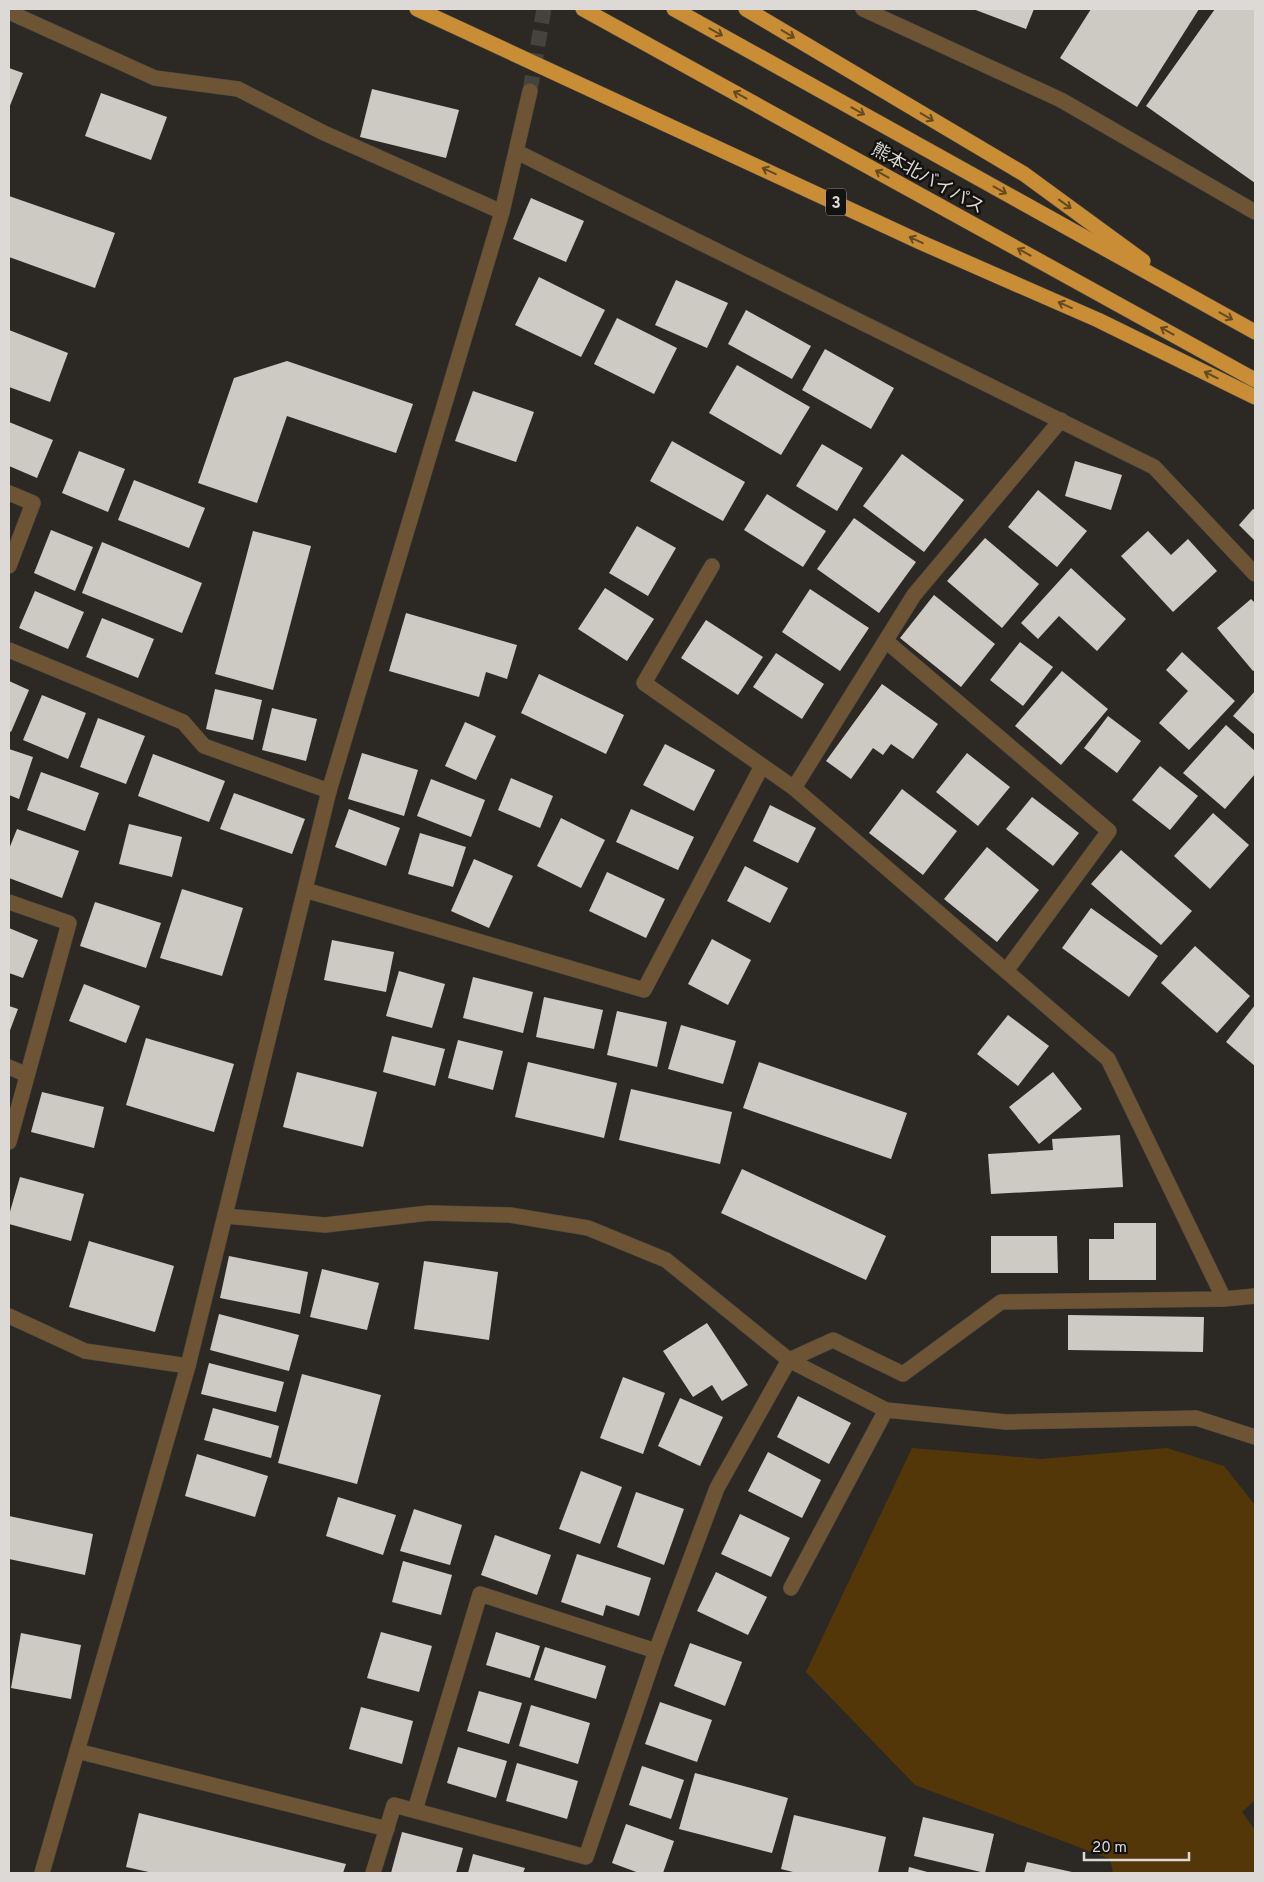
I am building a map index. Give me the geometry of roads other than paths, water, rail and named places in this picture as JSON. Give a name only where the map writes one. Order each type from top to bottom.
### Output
[{"type":"highway","name":"3","points":[[417,9],[920,242],[1098,320],[1255,397]]},
{"type":"highway","name":"熊本北バイパス","points":[[582,9],[1255,380]]},
{"type":"highway","name":"熊本北バイパス","points":[[674,9],[1255,332]]},
{"type":"highway","points":[[746,9],[1024,174],[1198,300]]},
{"type":"street","points":[[863,9],[1061,100],[1255,212]]},
{"type":"street","points":[[9,12],[155,78],[238,89],[324,133],[502,212]]},
{"type":"street","points":[[42,1873],[188,1366],[329,791],[502,212],[530,91]]},
{"type":"street","points":[[517,152],[1154,467],[1255,574]]},
{"type":"street","points":[[794,788],[914,595],[1061,420]]},
{"type":"street","points":[[9,493],[33,503],[9,566]]},
{"type":"street","points":[[712,566],[644,683],[794,788],[1108,1059],[1224,1299]]},
{"type":"street","points":[[886,641],[1109,831],[1006,971]]},
{"type":"street","points":[[9,650],[183,722],[204,746],[329,791]]},
{"type":"street","points":[[305,890],[644,990],[762,766]]},
{"type":"street","points":[[9,902],[69,923],[9,1142]]},
{"type":"street","points":[[9,1067],[27,1075]]},
{"type":"street","points":[[225,1216],[325,1225],[429,1213],[510,1215],[588,1228],[666,1260],[789,1360],[886,1410],[1006,1422],[1196,1418],[1255,1437]]},
{"type":"street","points":[[373,1873],[394,1804],[586,1857],[656,1651],[717,1488],[789,1360],[833,1340],[903,1374],[1001,1302],[1224,1299],[1255,1296]]},
{"type":"street","points":[[9,1316],[85,1351],[188,1366]]},
{"type":"street","points":[[791,1588],[886,1410]]},
{"type":"street","points":[[415,1810],[480,1594],[656,1651]]},
{"type":"street","points":[[77,1751],[386,1829]]},
{"type":"tunnel","points":[[530,91],[544,9]]}]
